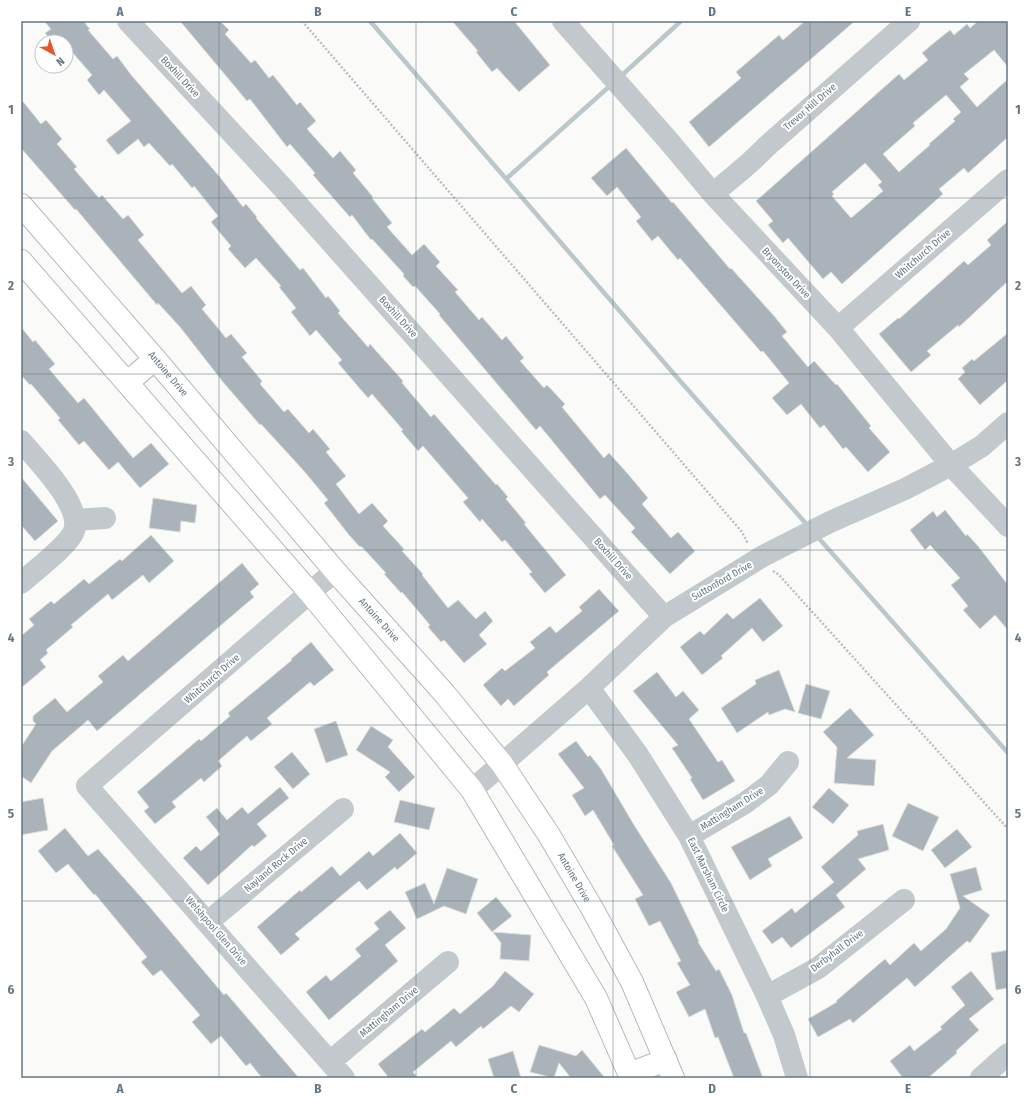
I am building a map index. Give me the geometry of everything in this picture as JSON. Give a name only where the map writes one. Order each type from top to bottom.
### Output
[{"type":"main road","name":"Antoine Drive","points":[[21,205],[155,359],[335,571],[444,693],[502,764],[549,835],[593,910],[632,982],[670,1069]]},
{"type":"main road","points":[[21,261],[128,382],[311,594],[472,790],[596,998],[630,1076],[670,1069]]},
{"type":"main road","points":[[128,382],[155,359]]},
{"type":"street","name":"Boxhill Drive","points":[[128,21],[283,188],[664,616]]},
{"type":"street","name":"Bryonston Drive","points":[[563,21],[668,139],[714,194],[838,328],[951,465],[1008,526]]},
{"type":"street","name":"Trevor Hill Drive","points":[[714,194],[738,171],[752,162],[766,147],[909,21]]},
{"type":"street","name":"Whitchurch Drive","points":[[838,328],[1008,180]]},
{"type":"street","name":"Suttonford Drive","points":[[472,790],[589,688],[664,616],[710,587],[759,559],[830,522],[905,489],[951,465],[982,446],[1008,424]]},
{"type":"street","points":[[21,441],[65,496],[72,508],[75,520],[74,531],[68,540],[21,583]]},
{"type":"street","points":[[75,520],[105,518]]},
{"type":"street","name":"Whitchurch Drive","points":[[87,786],[311,594],[335,571]]},
{"type":"street","name":"East Marsham Circle","points":[[589,688],[638,755],[689,836],[784,1035],[797,1078]]},
{"type":"street","name":"Mattingham Drive","points":[[689,836],[745,803],[769,785],[788,762]]},
{"type":"street","name":"Welshpool Glen Drive","points":[[87,786],[337,1070]]},
{"type":"street","name":"Nayland Rock Drive","points":[[208,922],[343,809]]},
{"type":"street","name":"Derbyhall Drive","points":[[766,996],[818,968],[904,900]]},
{"type":"street","name":"Mattingham Drive","points":[[337,1070],[448,962]]},
{"type":"street","points":[[981,1078],[1008,1054]]},
{"type":"path","points":[[302,21],[742,532],[759,559],[779,575],[1008,829]]},
{"type":"building","points":[[44,21],[83,21],[90,29],[88,30],[113,59],[117,56],[132,76],[219,176],[243,207],[246,204],[300,270],[303,268],[326,298],[328,296],[340,311],[338,313],[368,347],[370,344],[403,381],[402,383],[431,417],[434,414],[496,485],[497,484],[508,497],[506,499],[526,523],[524,524],[566,575],[545,593],[529,574],[532,572],[505,540],[502,542],[482,519],[480,522],[463,502],[468,498],[423,446],[418,451],[401,431],[403,430],[372,394],[368,398],[338,363],[342,360],[316,330],[310,336],[291,312],[296,308],[279,287],[281,286],[256,258],[245,268],[228,249],[231,246],[211,222],[218,216],[194,186],[192,188],[172,164],[170,166],[149,143],[144,147],[138,139],[118,155],[106,140],[131,121],[104,90],[99,95],[87,80],[92,75],[74,54],[74,34],[46,34],[45,33],[51,29]]},
{"type":"building","points":[[180,21],[220,21],[229,30],[225,34],[251,63],[255,60],[269,78],[273,75],[297,105],[300,102],[316,121],[307,129],[333,158],[340,151],[356,170],[353,173],[392,223],[387,227],[412,255],[424,244],[440,262],[436,266],[458,290],[455,292],[479,320],[482,317],[502,340],[506,336],[524,358],[520,361],[544,388],[547,385],[565,404],[562,407],[604,458],[609,453],[628,474],[648,498],[642,504],[671,538],[678,532],[695,551],[670,574],[631,532],[635,528],[605,495],[600,499],[540,426],[536,430],[439,315],[440,314],[415,286],[413,287],[403,276],[404,274],[372,239],[371,240],[352,215],[350,217],[313,175],[315,173],[290,144],[287,147],[250,99],[247,101]]},
{"type":"building","points":[[452,21],[514,21],[550,65],[519,92],[497,68],[492,72],[476,52],[478,51]]},
{"type":"building","points":[[805,21],[855,21],[709,147],[689,122],[741,78],[736,72],[779,35],[783,40]]},
{"type":"building","points":[[978,21],[1008,21],[1008,67],[994,50],[964,74],[969,79],[960,87],[977,107],[1008,79],[1008,137],[968,173],[964,168],[939,189],[943,194],[842,284],[831,272],[823,279],[788,238],[783,243],[768,225],[773,221],[756,201],[899,74],[904,80],[928,60],[922,53],[935,42],[950,30],[954,35],[967,24],[970,28]],"holes":[[[946,95],[961,112],[953,119],[955,121],[899,172],[883,154],[915,126],[913,123]],[[865,163],[882,182],[878,185],[883,191],[851,218],[832,196],[834,194],[832,192]]]},
{"type":"building","points":[[21,99],[41,124],[46,120],[62,139],[57,144],[77,167],[74,169],[99,198],[102,195],[123,219],[128,215],[144,235],[138,240],[182,293],[191,286],[206,305],[202,309],[226,338],[231,334],[247,353],[242,357],[262,381],[260,384],[284,412],[288,409],[309,433],[313,429],[330,449],[326,452],[346,476],[336,484],[359,514],[372,503],[388,521],[383,526],[404,549],[402,551],[423,574],[422,575],[448,608],[458,600],[476,619],[485,611],[493,621],[479,635],[487,644],[464,663],[444,640],[441,642],[428,627],[430,625],[402,592],[401,593],[384,574],[386,573],[349,535],[324,503],[328,500],[304,471],[261,424],[260,425],[223,382],[180,327],[158,303],[157,305],[76,209],[75,210],[21,148]]},
{"type":"building","points":[[626,148],[730,269],[731,268],[775,317],[787,332],[782,336],[808,367],[814,361],[836,385],[837,384],[871,426],[869,428],[890,452],[868,472],[846,447],[843,449],[824,425],[820,428],[801,404],[787,415],[772,398],[789,383],[763,351],[761,352],[680,258],[678,260],[658,236],[652,241],[636,221],[641,217],[617,187],[607,196],[591,178]]},
{"type":"building","points":[[1008,221],[1008,281],[959,327],[958,325],[927,351],[931,355],[911,372],[879,334],[898,318],[899,319],[964,261],[968,265],[991,245],[987,240]]},
{"type":"building","points":[[21,327],[33,342],[35,340],[55,364],[49,369],[78,403],[84,398],[133,458],[151,443],[169,464],[140,488],[118,462],[109,470],[84,441],[79,445],[58,420],[60,418],[31,384],[30,385],[21,375]]},
{"type":"building","points":[[1008,333],[1008,380],[980,405],[958,379],[965,372],[962,368],[972,359],[974,361]]},
{"type":"building","points":[[21,477],[58,521],[35,541],[21,525]]},
{"type":"building","points":[[153,498],[197,505],[195,523],[181,521],[180,532],[149,528]]},
{"type":"building","points":[[945,510],[966,536],[967,534],[978,546],[1008,585],[1008,630],[995,615],[980,629],[963,610],[968,606],[951,585],[960,578],[930,545],[925,550],[910,530],[933,511],[937,517]]},
{"type":"building","points":[[151,535],[174,561],[149,583],[143,575],[112,600],[108,594],[71,625],[73,627],[46,650],[48,653],[40,660],[46,667],[21,688],[21,636],[34,625],[29,619],[51,601],[54,604],[84,579],[89,584],[120,559],[122,561]]},
{"type":"building","points":[[242,563],[259,584],[250,592],[254,597],[97,731],[88,720],[52,751],[31,783],[21,776],[21,747],[36,724],[33,721],[33,716],[55,698],[67,712],[103,682],[98,676],[123,655],[128,661]]},
{"type":"building","points":[[599,589],[619,611],[547,672],[549,675],[514,706],[508,699],[501,706],[483,685],[502,668],[505,671],[535,648],[530,642],[550,626],[556,633],[582,611],[579,607]]},
{"type":"building","points":[[760,598],[783,626],[763,642],[752,628],[721,656],[723,658],[702,675],[680,647],[700,631],[704,635],[727,613],[733,619]]},
{"type":"building","points":[[311,642],[334,670],[314,686],[310,682],[267,718],[272,724],[251,741],[247,736],[218,761],[222,766],[204,782],[201,778],[172,802],[176,807],[155,824],[144,811],[149,807],[137,792],[199,739],[201,741],[230,716],[228,713],[292,660],[291,659]]},
{"type":"building","points":[[779,670],[795,712],[785,709],[769,715],[768,712],[737,733],[721,708],[756,684],[755,680]]},
{"type":"building","points":[[657,672],[676,697],[683,691],[699,710],[689,719],[718,762],[722,760],[735,781],[703,800],[690,779],[692,778],[672,748],[678,745],[633,691]]},
{"type":"building","points":[[806,684],[830,691],[821,719],[798,713]]},
{"type":"building","points":[[850,708],[874,735],[847,758],[876,760],[874,786],[834,783],[837,747],[823,732]]},
{"type":"building","points":[[336,721],[348,755],[326,763],[314,729]]},
{"type":"building","points":[[371,726],[393,740],[388,747],[415,777],[399,792],[385,777],[390,772],[356,750]]},
{"type":"building","points":[[576,741],[588,757],[590,755],[601,769],[671,883],[699,941],[698,942],[716,971],[719,969],[732,995],[744,1033],[746,1033],[763,1078],[734,1078],[718,1037],[715,1038],[705,1009],[689,1017],[676,992],[690,985],[677,963],[681,961],[660,921],[649,926],[635,899],[643,895],[612,846],[614,845],[593,810],[585,816],[572,795],[584,788],[558,754]]},
{"type":"building","points":[[292,752],[310,774],[293,789],[274,767]]},
{"type":"building","points":[[280,787],[289,798],[257,824],[267,836],[254,847],[252,845],[208,885],[183,858],[196,846],[201,851],[220,834],[206,817],[217,808],[227,820],[242,807],[248,814]]},
{"type":"building","points":[[829,788],[849,805],[833,824],[812,807]]},
{"type":"building","points":[[43,798],[48,830],[21,835],[21,802]]},
{"type":"building","points":[[400,800],[435,808],[429,830],[394,822]]},
{"type":"building","points":[[908,803],[939,817],[923,851],[892,836]]},
{"type":"building","points":[[790,816],[803,838],[768,859],[772,866],[750,880],[731,847]]},
{"type":"building","points":[[883,824],[889,850],[858,859],[866,869],[836,895],[845,907],[791,948],[782,937],[772,944],[762,931],[792,908],[795,913],[834,882],[821,867],[858,835],[857,831]]},
{"type":"building","points":[[65,828],[88,856],[98,849],[148,905],[224,995],[226,993],[299,1078],[262,1078],[250,1063],[246,1066],[221,1036],[211,1044],[192,1022],[200,1015],[161,970],[153,976],[141,962],[147,957],[95,894],[94,895],[68,864],[56,873],[38,851]]},
{"type":"building","points":[[957,829],[972,847],[945,868],[931,850]]},
{"type":"building","points":[[400,833],[417,853],[397,870],[395,867],[367,890],[359,881],[295,934],[300,939],[281,955],[257,927],[300,890],[301,892],[332,866],[340,876],[369,851],[373,856]]},
{"type":"building","points":[[976,867],[982,890],[963,896],[990,915],[970,943],[967,941],[915,987],[907,978],[853,1023],[850,1019],[818,1037],[808,1019],[837,1002],[836,1001],[885,959],[890,965],[914,943],[921,951],[946,929],[960,908],[950,874]]},
{"type":"building","points":[[447,868],[478,879],[466,914],[444,906],[417,919],[405,892],[425,883],[434,904]]},
{"type":"building","points":[[496,897],[512,916],[492,932],[477,913]]},
{"type":"building","points":[[390,910],[406,928],[385,945],[398,961],[329,1020],[306,992],[326,975],[331,981],[361,956],[355,949],[379,929],[374,923]]},
{"type":"building","points":[[493,932],[531,935],[529,961],[500,959],[501,943]]},
{"type":"building","points":[[1008,950],[1008,988],[996,990],[991,953]]},
{"type":"building","points":[[505,971],[534,994],[519,1012],[511,1006],[483,1029],[481,1026],[456,1047],[451,1041],[413,1072],[418,1078],[389,1078],[378,1064],[422,1029],[425,1032],[454,1008],[460,1014],[493,986]]},
{"type":"building","points":[[971,971],[994,999],[969,1019],[979,1030],[956,1051],[957,1053],[928,1078],[903,1078],[890,1061],[910,1045],[914,1051],[942,1029],[940,1027],[965,1005],[951,987]]},
{"type":"building","points":[[539,1045],[576,1056],[582,1050],[605,1078],[571,1078],[559,1063],[554,1078],[530,1072]]},
{"type":"building","points":[[513,1051],[521,1078],[494,1078],[488,1059]]},
{"type":"waterway","points":[[370,21],[674,374],[809,527]]},
{"type":"waterway","points":[[620,77],[681,21]]},
{"type":"waterway","points":[[506,179],[612,84]]},
{"type":"waterway","points":[[816,535],[1008,753]]}]
